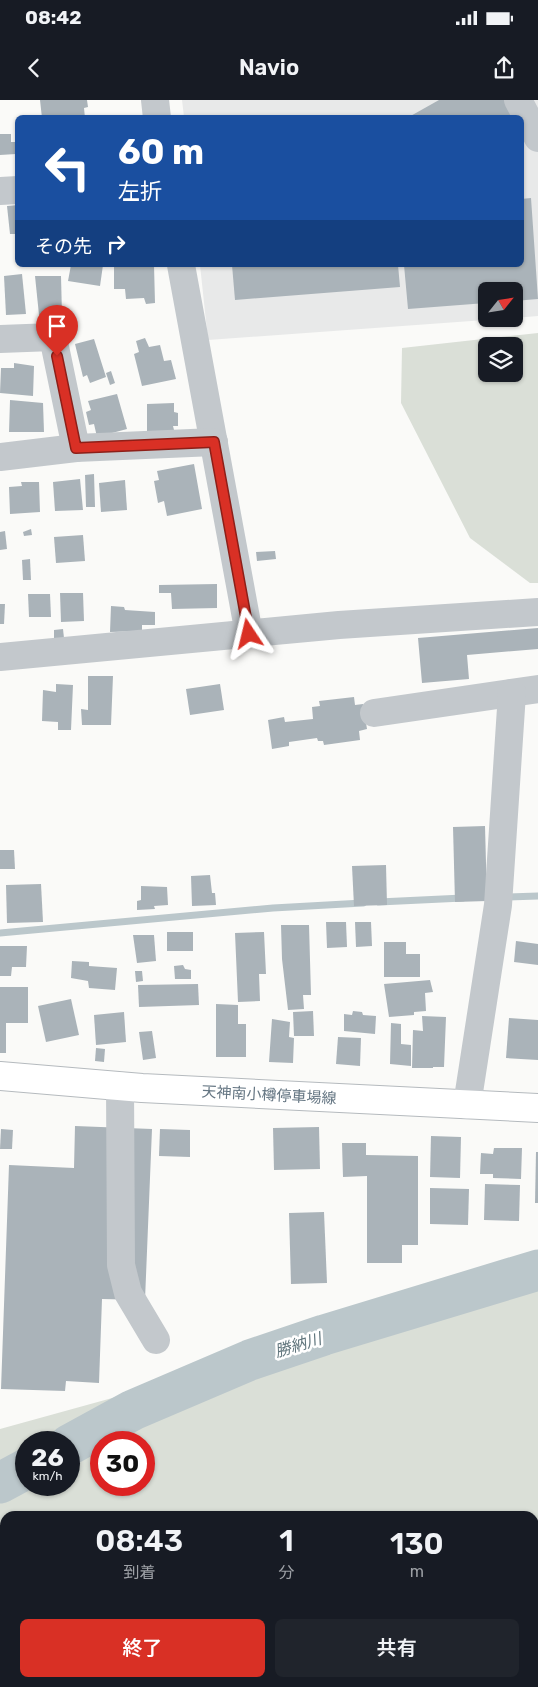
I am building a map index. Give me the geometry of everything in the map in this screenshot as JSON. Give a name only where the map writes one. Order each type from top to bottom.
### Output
[{"type":"main road","name":"天神南小樽停車場線","points":[[0,1076],[142,1088],[538,1108]]},
{"type":"street","points":[[155,100],[157,115]]},
{"type":"street","points":[[518,100],[538,138]]},
{"type":"street","points":[[0,191],[15,190]]},
{"type":"street","points":[[181,267],[249,634]]},
{"type":"street","points":[[0,339],[53,337],[76,448]]},
{"type":"street","points":[[0,456],[76,448],[214,442]]},
{"type":"street","points":[[0,657],[339,625],[538,612]]},
{"type":"street","points":[[374,713],[525,691],[498,905],[467,1105]]},
{"type":"street","points":[[120,1086],[121,1264],[128,1293],[156,1340]]},
{"type":"shaded area","points":[[182,100],[538,100],[538,316],[523,317],[523,282],[478,282],[478,321],[208,340],[200,267],[524,267],[524,115],[184,115]]},
{"type":"shaded area","points":[[538,333],[538,583],[530,583],[470,538],[401,403],[402,348],[478,340],[478,382],[523,382],[523,337],[502,337]]},
{"type":"shaded area","points":[[538,1279],[538,1511],[0,1511],[0,1429],[409,1316],[471,1293]]},
{"type":"building","points":[[40,100],[87,100],[88,107],[84,108],[85,115],[42,115]]},
{"type":"building","points":[[439,100],[504,100],[512,115],[412,115]]},
{"type":"building","points":[[0,134],[11,134],[11,142],[15,142],[15,154],[0,155]]},
{"type":"building","points":[[531,198],[538,299],[523,300],[523,282],[478,282],[478,304],[408,309],[404,267],[524,267],[524,199]]},
{"type":"building","points":[[15,205],[15,234],[10,234],[7,206]]},
{"type":"building","points":[[71,267],[103,267],[100,286],[68,281]]},
{"type":"building","points":[[114,267],[154,267],[155,303],[146,304],[144,298],[126,299],[125,289],[114,289]]},
{"type":"building","points":[[232,267],[398,267],[400,287],[235,300]]},
{"type":"building","points":[[22,274],[26,314],[6,315],[4,276]]},
{"type":"building","points":[[35,276],[61,276],[62,315],[39,315]]},
{"type":"building","points":[[145,338],[149,347],[160,345],[164,361],[171,360],[176,379],[142,386],[134,354],[139,352],[136,341]]},
{"type":"building","points":[[94,339],[106,377],[90,383],[87,375],[83,377],[75,344]]},
{"type":"building","points":[[14,363],[34,366],[33,396],[0,393],[1,368],[14,368]]},
{"type":"building","points":[[111,371],[115,383],[110,385],[106,373]]},
{"type":"building","points":[[117,394],[127,429],[97,437],[94,424],[89,425],[86,412],[91,410],[88,401]]},
{"type":"building","points":[[10,400],[43,403],[44,432],[9,432]]},
{"type":"building","points":[[174,403],[174,412],[178,413],[178,426],[173,426],[175,434],[147,433],[147,404]]},
{"type":"building","points":[[194,464],[202,509],[167,516],[164,501],[158,503],[154,481],[159,480],[157,471]]},
{"type":"building","points":[[94,474],[95,507],[86,507],[85,475]]},
{"type":"building","points":[[80,479],[83,510],[55,511],[53,482]]},
{"type":"building","points":[[125,480],[127,510],[101,512],[99,483]]},
{"type":"building","points":[[21,482],[39,482],[40,512],[10,514],[9,487],[22,486]]},
{"type":"building","points":[[31,529],[32,535],[24,536],[23,532]]},
{"type":"building","points":[[5,531],[7,549],[0,550],[0,532]]},
{"type":"building","points":[[83,535],[85,561],[56,563],[54,537]]},
{"type":"building","points":[[275,551],[276,559],[257,561],[256,552]]},
{"type":"building","points":[[30,559],[31,580],[23,580],[22,560]]},
{"type":"building","points":[[217,584],[217,608],[172,609],[171,593],[159,593],[159,585]]},
{"type":"building","points":[[60,593],[83,593],[84,621],[61,622]]},
{"type":"building","points":[[28,594],[50,594],[51,617],[29,617]]},
{"type":"building","points":[[0,604],[5,604],[4,624],[0,624]]},
{"type":"building","points":[[111,606],[124,607],[125,610],[155,612],[155,625],[142,625],[142,631],[110,632]]},
{"type":"building","points":[[538,628],[538,649],[467,655],[469,679],[422,683],[418,638]]},
{"type":"building","points":[[63,629],[64,638],[54,639],[54,630]]},
{"type":"building","points":[[88,676],[113,676],[111,725],[82,725],[81,709],[88,710]]},
{"type":"building","points":[[56,684],[73,685],[71,730],[58,730],[58,722],[42,721],[43,690],[56,692]]},
{"type":"building","points":[[220,684],[224,710],[190,715],[186,689]]},
{"type":"building","points":[[354,697],[355,705],[363,704],[367,729],[359,731],[360,740],[324,745],[323,741],[318,741],[317,738],[289,742],[289,746],[272,749],[268,720],[284,717],[285,722],[313,719],[312,707],[320,706],[319,701]]},
{"type":"building","points":[[485,826],[487,901],[455,902],[453,827]]},
{"type":"building","points":[[0,850],[14,850],[15,869],[0,869]]},
{"type":"building","points":[[386,865],[387,905],[354,906],[352,866]]},
{"type":"building","points":[[210,875],[212,893],[215,893],[216,905],[192,906],[191,876]]},
{"type":"building","points":[[41,884],[43,922],[7,923],[6,885]]},
{"type":"building","points":[[141,886],[167,887],[168,905],[154,906],[155,909],[137,910],[137,901],[141,900]]},
{"type":"building","points":[[326,922],[346,922],[347,947],[327,948]]},
{"type":"building","points":[[355,922],[371,922],[372,946],[356,947]]},
{"type":"building","points":[[281,925],[309,925],[311,995],[303,995],[304,1009],[288,1010],[282,959]]},
{"type":"building","points":[[167,932],[193,932],[193,951],[167,951]]},
{"type":"building","points":[[264,932],[266,974],[259,974],[260,1001],[238,1002],[235,933]]},
{"type":"building","points":[[133,935],[154,935],[156,961],[137,963]]},
{"type":"building","points":[[516,941],[538,944],[538,965],[514,962]]},
{"type":"building","points":[[384,942],[406,942],[406,954],[420,954],[420,977],[384,977]]},
{"type":"building","points":[[0,946],[27,946],[26,967],[12,967],[11,976],[0,976]]},
{"type":"building","points":[[72,961],[89,962],[89,966],[117,968],[115,990],[89,988],[88,981],[71,978]]},
{"type":"building","points":[[183,965],[185,969],[191,970],[191,979],[175,979],[174,966]]},
{"type":"building","points":[[135,971],[142,971],[143,981],[136,982]]},
{"type":"building","points":[[430,980],[433,992],[425,993],[426,1011],[414,1012],[414,1015],[389,1017],[384,984]]},
{"type":"building","points":[[198,984],[199,1005],[139,1007],[138,985]]},
{"type":"building","points":[[0,987],[28,987],[28,1023],[6,1023],[6,1053],[0,1053]]},
{"type":"building","points":[[71,999],[79,1035],[46,1042],[38,1006]]},
{"type":"building","points":[[216,1004],[238,1005],[238,1024],[246,1024],[246,1057],[216,1057]]},
{"type":"building","points":[[313,1011],[314,1036],[294,1036],[293,1012]]},
{"type":"building","points":[[353,1011],[362,1012],[363,1015],[376,1016],[375,1034],[344,1031],[344,1014],[352,1015]]},
{"type":"building","points":[[124,1012],[126,1042],[96,1045],[94,1015]]},
{"type":"building","points":[[422,1016],[446,1017],[444,1067],[412,1068],[413,1030],[423,1031]]},
{"type":"building","points":[[509,1018],[538,1020],[538,1060],[506,1058]]},
{"type":"building","points":[[272,1019],[290,1022],[289,1037],[294,1038],[293,1063],[269,1062]]},
{"type":"building","points":[[391,1023],[401,1024],[401,1044],[411,1045],[411,1066],[390,1064]]},
{"type":"building","points":[[152,1031],[156,1058],[143,1060],[139,1032]]},
{"type":"building","points":[[338,1037],[361,1038],[360,1066],[336,1064]]},
{"type":"building","points":[[96,1048],[105,1049],[104,1062],[95,1061]]},
{"type":"building","points":[[75,1126],[152,1129],[145,1300],[102,1299],[99,1383],[66,1381],[65,1391],[1,1389],[9,1165],[74,1168]]},
{"type":"building","points":[[319,1127],[320,1169],[274,1170],[273,1128]]},
{"type":"building","points":[[1,1129],[13,1130],[12,1149],[0,1149]]},
{"type":"building","points":[[160,1129],[190,1130],[190,1157],[159,1156]]},
{"type":"building","points":[[431,1136],[461,1137],[460,1178],[430,1177]]},
{"type":"building","points":[[342,1143],[366,1143],[366,1155],[418,1156],[418,1245],[402,1245],[402,1263],[367,1263],[367,1176],[343,1177]]},
{"type":"building","points":[[494,1148],[522,1148],[521,1179],[493,1178],[493,1174],[480,1174],[481,1153],[493,1154]]},
{"type":"building","points":[[536,1152],[538,1152],[538,1203],[535,1203]]},
{"type":"building","points":[[485,1184],[520,1185],[519,1221],[484,1220]]},
{"type":"building","points":[[430,1188],[469,1189],[468,1225],[430,1224]]},
{"type":"building","points":[[324,1212],[327,1283],[291,1284],[289,1213]]},
{"type":"waterway","points":[[504,897],[538,896]]},
{"type":"waterway","points":[[379,902],[463,898]]},
{"type":"waterway","points":[[0,933],[273,908],[363,903]]},
{"type":"waterway","name":"勝納川","points":[[80,1439],[133,1410],[250,1360],[324,1335],[538,1270]]},
{"type":"waterway","name":"勝納川","points":[[0,1483],[15,1475]]},
{"type":"route","points":[[57,356],[76,448],[214,442],[249,634]]}]
